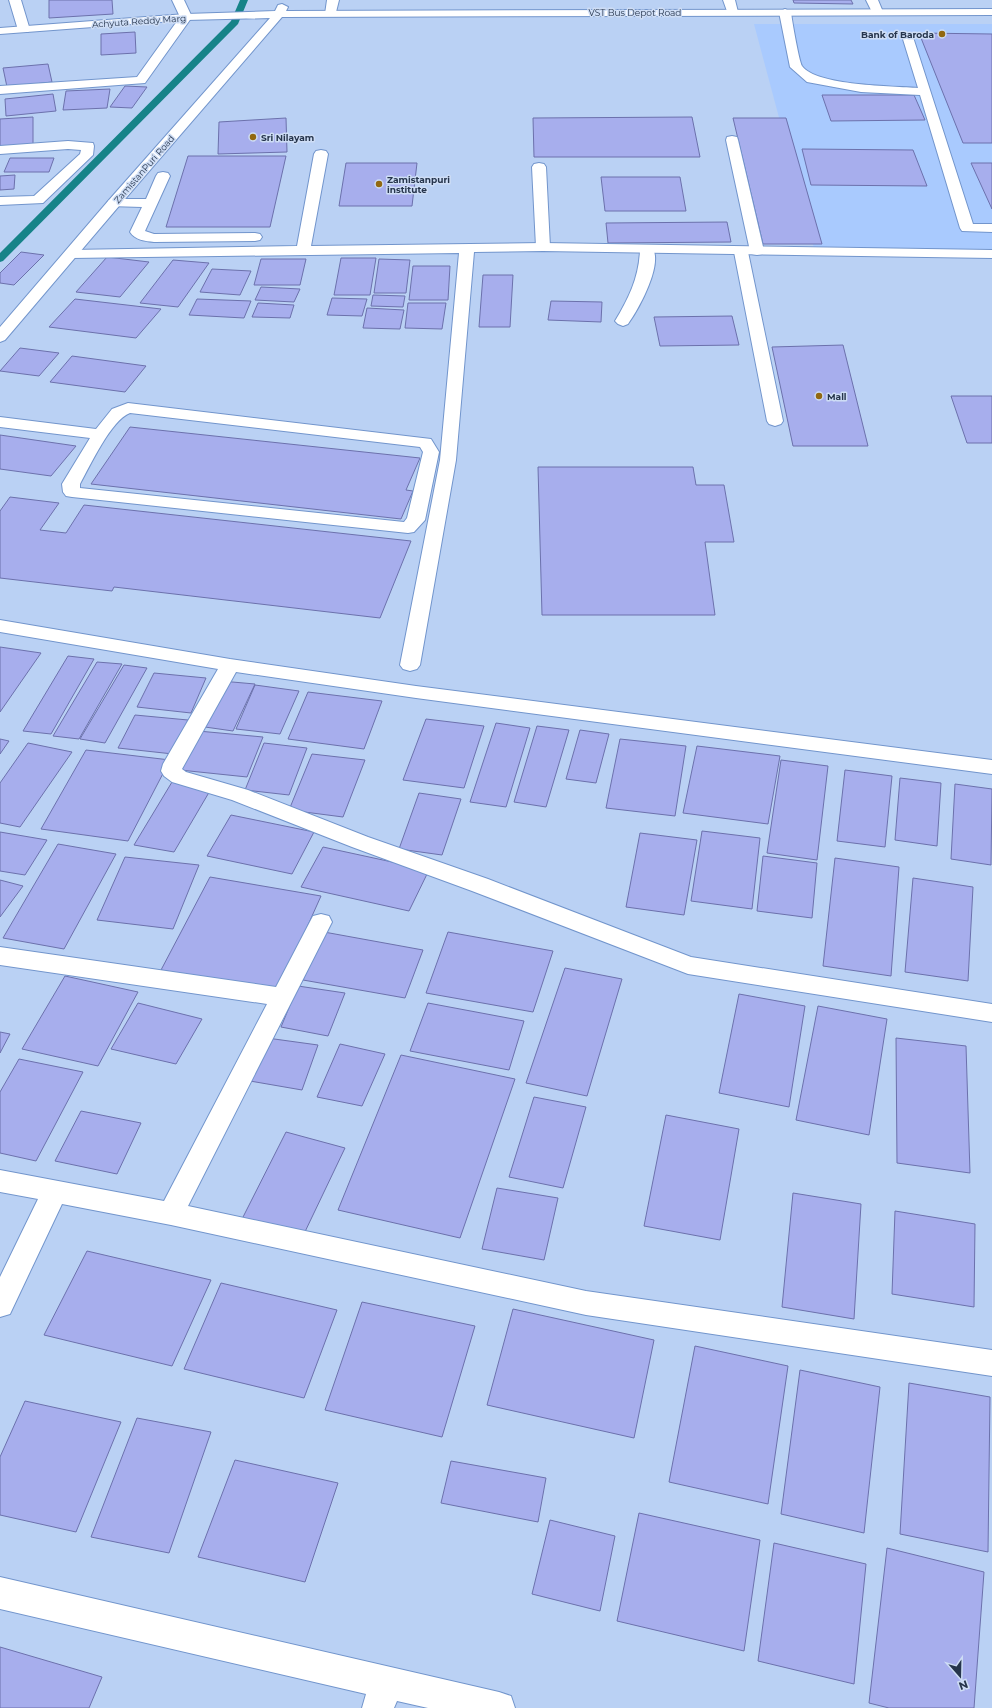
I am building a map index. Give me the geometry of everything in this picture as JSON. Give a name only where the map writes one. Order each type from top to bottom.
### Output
[{"type":"street","points":[[15,0],[24,30]]},
{"type":"street","points":[[0,90],[142,80],[186,18],[178,0]]},
{"type":"street","name":"ZamistanPuri Road","points":[[0,337],[114,203],[279,14],[284,0]]},
{"type":"street","points":[[331,14],[333,0]]},
{"type":"street","points":[[729,0],[732,12]]},
{"type":"street","points":[[872,0],[877,12]]},
{"type":"street","points":[[785,12],[796,67],[810,79],[861,88],[925,92]]},
{"type":"street","name":"VST Bus Depot Road","points":[[279,14],[992,12]]},
{"type":"street","name":"Achyuta Reddy Marg","points":[[0,31],[186,18],[279,14]]},
{"type":"street","points":[[908,36],[967,228],[992,228]]},
{"type":"street","points":[[732,140],[757,251]]},
{"type":"street","points":[[0,150],[68,145],[88,146],[86,155],[38,200],[0,201]]},
{"type":"street","points":[[304,248],[321,154]]},
{"type":"street","points":[[539,167],[543,248]]},
{"type":"street","points":[[163,176],[137,232],[146,237],[165,238],[255,237]]},
{"type":"street","points":[[114,203],[150,203]]},
{"type":"street","points":[[161,253],[165,238]]},
{"type":"street","points":[[71,254],[161,253],[304,248],[543,248],[741,252],[992,254]]},
{"type":"street","points":[[410,665],[448,460],[467,248]]},
{"type":"street","points":[[623,321],[639,295],[647,266],[647,250]]},
{"type":"street","points":[[741,252],[775,421]]},
{"type":"street","points":[[128,408],[424,443],[431,452],[416,520],[408,528],[72,492],[71,484],[100,434],[118,412],[128,408]]},
{"type":"street","points":[[0,422],[100,434]]},
{"type":"street","points":[[0,626],[230,665],[416,692],[992,767]]},
{"type":"street","points":[[230,665],[173,764],[171,771],[179,777],[240,795],[360,842],[480,885],[688,965],[992,1013]]},
{"type":"street","points":[[172,1214],[321,922]]},
{"type":"street","points":[[0,956],[282,997]]},
{"type":"street","points":[[0,1182],[172,1214],[586,1303],[992,1363]]},
{"type":"street","points":[[0,1305],[55,1192]]},
{"type":"street","points":[[0,1593],[382,1695],[499,1708]]},
{"type":"shaded area","points":[[754,24],[992,24],[992,253],[815,252]]},
{"type":"building","points":[[49,0],[112,0],[113,14],[49,18]]},
{"type":"building","points":[[793,0],[851,0],[853,4],[794,3]]},
{"type":"building","points":[[135,32],[136,53],[101,55],[101,34]]},
{"type":"building","points":[[919,33],[992,34],[992,143],[963,143]]},
{"type":"building","points":[[48,64],[52,82],[7,87],[3,68]]},
{"type":"building","points":[[125,86],[147,87],[132,108],[110,107]]},
{"type":"building","points":[[110,89],[107,108],[63,110],[66,91]]},
{"type":"building","points":[[53,94],[56,111],[6,116],[5,99]]},
{"type":"building","points":[[822,95],[914,95],[925,120],[831,121]]},
{"type":"building","points":[[33,117],[33,146],[0,149],[0,119]]},
{"type":"building","points":[[692,117],[700,157],[534,157],[533,118]]},
{"type":"building","name":"Sri Nilayam","points":[[286,118],[287,152],[218,154],[219,122]]},
{"type":"building","points":[[733,118],[786,118],[822,244],[763,244]]},
{"type":"building","points":[[802,149],[913,150],[927,186],[811,185]]},
{"type":"building","points":[[188,156],[286,156],[270,227],[166,227]]},
{"type":"building","points":[[10,158],[54,158],[49,172],[4,172]]},
{"type":"building","name":"Zamistanpuri institute","points":[[346,163],[417,163],[412,206],[339,206]]},
{"type":"building","points":[[971,163],[992,163],[992,209]]},
{"type":"building","points":[[15,175],[14,189],[0,190],[0,176]]},
{"type":"building","points":[[601,177],[680,177],[686,211],[605,211]]},
{"type":"building","points":[[727,222],[731,242],[608,243],[606,223]]},
{"type":"building","points":[[21,252],[44,255],[14,285],[0,283],[0,273]]},
{"type":"building","points":[[107,257],[149,262],[120,297],[76,292]]},
{"type":"building","points":[[341,258],[376,258],[370,295],[334,295]]},
{"type":"building","points":[[261,259],[306,259],[300,285],[254,285]]},
{"type":"building","points":[[379,259],[410,260],[406,293],[374,293]]},
{"type":"building","points":[[173,260],[209,263],[178,307],[140,303]]},
{"type":"building","points":[[413,266],[450,266],[448,300],[409,300]]},
{"type":"building","points":[[212,269],[251,271],[240,295],[200,292]]},
{"type":"building","points":[[483,275],[513,275],[510,327],[479,327]]},
{"type":"building","points":[[261,287],[300,289],[294,302],[255,300]]},
{"type":"building","points":[[373,295],[405,296],[403,307],[371,306]]},
{"type":"building","points":[[332,298],[367,299],[362,316],[327,315]]},
{"type":"building","points":[[75,299],[161,309],[136,338],[49,327]]},
{"type":"building","points":[[197,299],[251,301],[244,318],[189,315]]},
{"type":"building","points":[[551,301],[602,302],[601,322],[548,320]]},
{"type":"building","points":[[258,303],[294,305],[290,318],[252,317]]},
{"type":"building","points":[[408,303],[446,303],[442,329],[405,328]]},
{"type":"building","points":[[367,308],[404,310],[400,329],[363,328]]},
{"type":"building","points":[[732,316],[739,345],[660,346],[654,317]]},
{"type":"building","name":"Mall","points":[[843,345],[868,446],[793,446],[772,347]]},
{"type":"building","points":[[20,348],[59,353],[39,376],[0,371]]},
{"type":"building","points":[[72,356],[146,366],[125,392],[50,382]]},
{"type":"building","points":[[951,396],[992,396],[992,443],[967,443]]},
{"type":"building","points":[[130,427],[420,458],[406,490],[413,491],[401,519],[91,484]]},
{"type":"building","points":[[0,435],[76,446],[51,476],[0,469]]},
{"type":"building","points":[[538,467],[693,467],[696,485],[724,485],[734,542],[705,542],[715,615],[542,615]]},
{"type":"building","points":[[10,497],[59,503],[40,530],[66,533],[84,505],[411,541],[380,618],[114,587],[112,591],[0,578],[0,511]]},
{"type":"building","points":[[0,647],[41,653],[0,712]]},
{"type":"building","points":[[68,656],[94,659],[51,734],[23,731]]},
{"type":"building","points":[[97,662],[122,664],[79,739],[53,736]]},
{"type":"building","points":[[124,665],[147,668],[105,743],[80,739]]},
{"type":"building","points":[[154,673],[206,678],[191,713],[137,707]]},
{"type":"building","points":[[221,681],[255,684],[233,731],[198,726]]},
{"type":"building","points":[[255,685],[299,691],[280,734],[236,729]]},
{"type":"building","points":[[308,692],[382,701],[364,749],[288,739]]},
{"type":"building","points":[[135,715],[188,720],[173,754],[118,748]]},
{"type":"building","points":[[426,719],[484,726],[464,788],[403,780]]},
{"type":"building","points":[[496,723],[530,728],[506,807],[470,802]]},
{"type":"building","points":[[537,726],[569,730],[546,807],[514,802]]},
{"type":"building","points":[[580,730],[609,734],[596,783],[566,779]]},
{"type":"building","points":[[198,731],[263,737],[247,777],[180,770]]},
{"type":"building","points":[[0,739],[9,741],[0,754]]},
{"type":"building","points":[[620,739],[686,746],[675,816],[606,808]]},
{"type":"building","points":[[28,743],[72,752],[20,827],[0,823],[0,783]]},
{"type":"building","points":[[264,743],[307,748],[289,795],[245,790]]},
{"type":"building","points":[[697,746],[780,756],[768,824],[683,813]]},
{"type":"building","points":[[86,750],[170,760],[128,841],[41,829]]},
{"type":"building","points":[[312,754],[365,760],[343,817],[289,810]]},
{"type":"building","points":[[781,760],[828,766],[817,860],[767,853]]},
{"type":"building","points":[[845,770],[892,776],[885,847],[837,841]]},
{"type":"building","points":[[900,778],[941,783],[937,846],[895,840]]},
{"type":"building","points":[[172,782],[211,789],[174,852],[134,845]]},
{"type":"building","points":[[955,784],[992,789],[991,865],[951,859]]},
{"type":"building","points":[[419,793],[461,799],[442,855],[399,849]]},
{"type":"building","points":[[231,815],[314,832],[292,874],[207,856]]},
{"type":"building","points":[[702,831],[760,838],[752,909],[691,901]]},
{"type":"building","points":[[0,832],[47,840],[25,875],[0,871]]},
{"type":"building","points":[[640,833],[697,840],[684,915],[626,907]]},
{"type":"building","points":[[58,844],[116,854],[64,949],[3,938]]},
{"type":"building","points":[[323,847],[429,870],[409,911],[301,887]]},
{"type":"building","points":[[763,856],[817,863],[812,918],[757,911]]},
{"type":"building","points":[[125,857],[199,865],[173,929],[97,920]]},
{"type":"building","points":[[835,858],[899,867],[891,976],[823,966]]},
{"type":"building","points":[[210,877],[321,896],[278,992],[161,970]]},
{"type":"building","points":[[913,878],[973,887],[968,981],[905,972]]},
{"type":"building","points":[[0,880],[23,886],[0,917]]},
{"type":"building","points":[[324,932],[423,950],[405,998],[303,980]]},
{"type":"building","points":[[448,932],[553,951],[533,1012],[426,993]]},
{"type":"building","points":[[565,968],[622,979],[587,1096],[526,1083]]},
{"type":"building","points":[[65,976],[138,992],[98,1066],[22,1049]]},
{"type":"building","points":[[298,986],[345,993],[328,1036],[281,1027]]},
{"type":"building","points":[[739,994],[805,1006],[789,1107],[719,1093]]},
{"type":"building","points":[[138,1003],[202,1019],[176,1064],[111,1049]]},
{"type":"building","points":[[428,1003],[524,1021],[509,1070],[410,1051]]},
{"type":"building","points":[[818,1006],[887,1019],[869,1135],[796,1120]]},
{"type":"building","points":[[0,1032],[10,1034],[0,1053]]},
{"type":"building","points":[[267,1038],[318,1045],[302,1090],[250,1081]]},
{"type":"building","points":[[896,1038],[966,1046],[970,1173],[897,1163]]},
{"type":"building","points":[[340,1044],[385,1054],[362,1106],[317,1097]]},
{"type":"building","points":[[401,1055],[515,1079],[460,1238],[338,1210]]},
{"type":"building","points":[[19,1059],[83,1072],[36,1161],[0,1153],[0,1092]]},
{"type":"building","points":[[534,1097],[586,1107],[563,1188],[509,1177]]},
{"type":"building","points":[[81,1111],[141,1123],[117,1174],[55,1161]]},
{"type":"building","points":[[666,1115],[739,1129],[720,1240],[644,1226]]},
{"type":"building","points":[[286,1132],[345,1148],[302,1238],[241,1221]]},
{"type":"building","points":[[497,1188],[558,1198],[544,1260],[482,1249]]},
{"type":"building","points":[[793,1193],[861,1204],[854,1319],[782,1307]]},
{"type":"building","points":[[895,1211],[975,1224],[974,1307],[892,1294]]},
{"type":"building","points":[[87,1251],[211,1280],[172,1366],[44,1335]]},
{"type":"building","points":[[221,1283],[337,1310],[304,1398],[184,1369]]},
{"type":"building","points":[[362,1302],[475,1326],[442,1437],[325,1410]]},
{"type":"building","points":[[513,1309],[654,1340],[634,1438],[487,1405]]},
{"type":"building","points":[[695,1346],[788,1366],[768,1504],[669,1482]]},
{"type":"building","points":[[800,1370],[880,1387],[864,1533],[781,1514]]},
{"type":"building","points":[[909,1383],[990,1397],[988,1552],[900,1534]]},
{"type":"building","points":[[25,1401],[121,1422],[76,1532],[0,1515],[0,1457]]},
{"type":"building","points":[[137,1418],[211,1432],[169,1553],[91,1537]]},
{"type":"building","points":[[235,1460],[338,1483],[305,1582],[198,1557]]},
{"type":"building","points":[[451,1461],[546,1478],[538,1522],[441,1503]]},
{"type":"building","points":[[639,1513],[760,1540],[744,1651],[617,1621]]},
{"type":"building","points":[[550,1520],[615,1536],[600,1611],[532,1594]]},
{"type":"building","points":[[774,1543],[866,1564],[854,1684],[758,1661]]},
{"type":"building","points":[[887,1548],[984,1572],[974,1708],[889,1708],[869,1703]]},
{"type":"building","points":[[0,1647],[102,1677],[89,1708],[0,1708]]},
{"type":"waterway","points":[[0,259],[235,22],[244,0]]},
{"type":"place","name":"Bank of Baroda","points":[[942,34]]},
{"type":"place","name":"Sri Nilayam","points":[[253,137]]},
{"type":"place","name":"Zamistanpuri institute","points":[[379,184]]},
{"type":"place","name":"Mall","points":[[819,396]]}]
